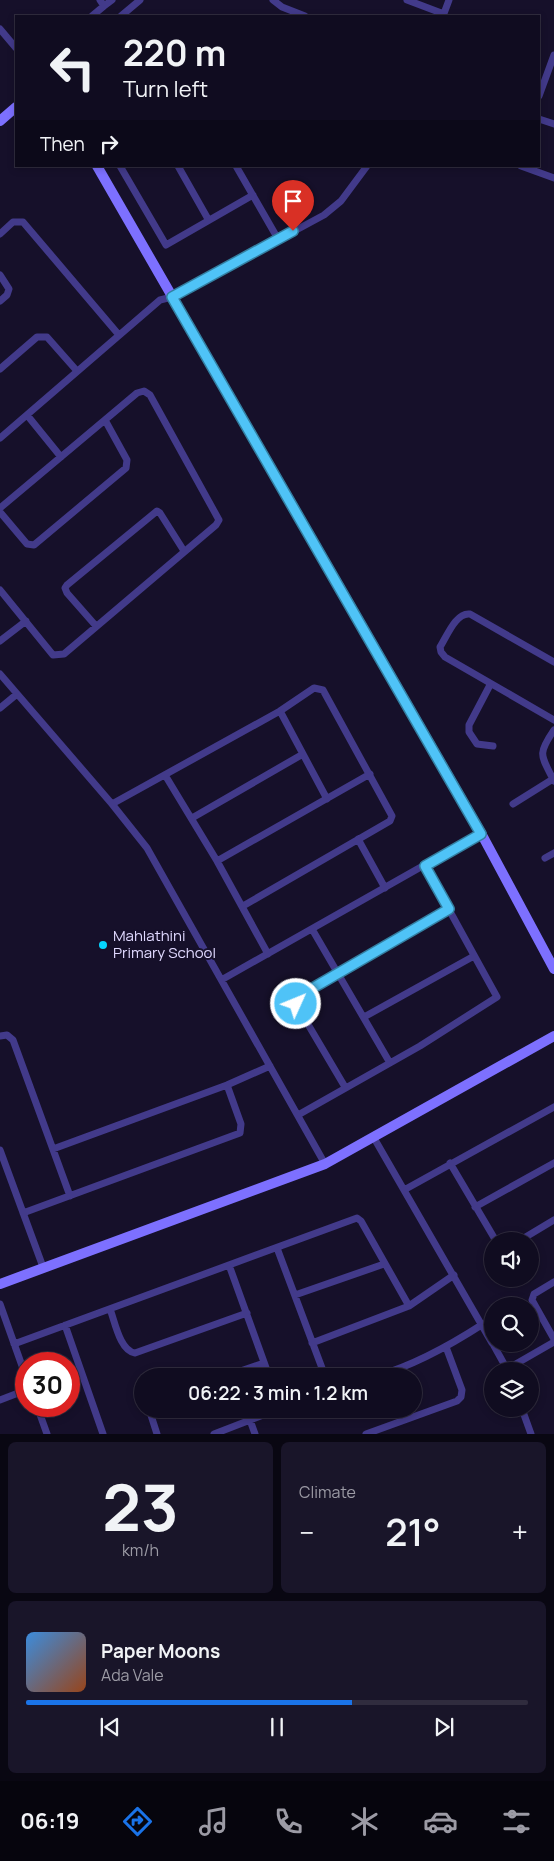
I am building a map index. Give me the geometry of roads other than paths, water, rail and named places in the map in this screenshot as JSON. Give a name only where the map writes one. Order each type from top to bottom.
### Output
[{"type":"street","points":[[93,15],[102,3],[112,0]]},
{"type":"street","points":[[122,15],[140,0]]},
{"type":"street","points":[[273,0],[282,7],[302,15]]},
{"type":"street","points":[[407,0],[443,15],[449,0]]},
{"type":"street","points":[[279,15],[282,7]]},
{"type":"street","points":[[0,29],[15,47]]},
{"type":"street","points":[[540,93],[554,55]]},
{"type":"street","points":[[0,121],[15,108]]},
{"type":"street","points":[[540,119],[554,124]]},
{"type":"street","points":[[97,167],[481,834],[554,969]]},
{"type":"street","points":[[121,167],[166,245],[208,219],[253,195]]},
{"type":"street","points":[[179,167],[208,219]]},
{"type":"street","points":[[237,167],[278,240]]},
{"type":"street","points":[[0,438],[160,300],[172,297],[332,210],[366,167]]},
{"type":"street","points":[[524,167],[554,178]]},
{"type":"street","points":[[0,234],[14,222],[22,222],[120,335]]},
{"type":"street","points":[[0,275],[8,289],[7,295],[0,301]]},
{"type":"street","points":[[0,369],[37,337],[42,336],[47,337],[77,370]]},
{"type":"street","points":[[0,590],[53,655],[58,656],[64,654],[216,525],[218,520],[150,394],[139,391],[61,457],[0,510],[27,544],[34,545],[126,468],[127,460],[105,420]]},
{"type":"street","points":[[28,415],[61,457]]},
{"type":"street","points":[[96,626],[67,593],[65,588],[67,584],[157,511],[184,551]]},
{"type":"street","points":[[554,662],[470,614],[464,613],[459,616],[440,647],[441,652],[490,685],[554,720]]},
{"type":"street","points":[[0,641],[26,621]]},
{"type":"street","points":[[0,674],[112,804],[147,848],[223,979],[325,1164]]},
{"type":"street","points":[[490,685],[469,725],[469,732],[477,744],[493,746]]},
{"type":"street","points":[[112,804],[280,711],[314,688],[323,690],[392,816],[390,821],[243,906]]},
{"type":"street","points":[[0,708],[16,694]]},
{"type":"street","points":[[280,711],[327,799]]},
{"type":"street","points":[[513,804],[554,780],[541,754],[542,748],[554,730]]},
{"type":"street","points":[[192,818],[303,754]]},
{"type":"street","points":[[217,861],[370,774]]},
{"type":"street","points":[[165,775],[243,906],[268,954]]},
{"type":"street","points":[[223,979],[481,834]]},
{"type":"street","points":[[358,840],[385,888]]},
{"type":"street","points":[[545,858],[554,853]]},
{"type":"street","points":[[298,1115],[390,1063],[494,1000],[496,992],[425,866]]},
{"type":"street","points":[[345,1087],[296,1004],[299,996],[449,909]]},
{"type":"street","points":[[312,929],[390,1063]]},
{"type":"street","points":[[364,1017],[474,956]]},
{"type":"street","points":[[0,1036],[7,1035],[13,1040],[70,1196]]},
{"type":"street","points":[[0,1284],[325,1164],[554,1036]]},
{"type":"street","points":[[53,1149],[227,1085],[270,1066]]},
{"type":"street","points":[[23,1213],[240,1133],[242,1124],[227,1085]]},
{"type":"street","points":[[404,1190],[554,1107]]},
{"type":"street","points":[[374,1138],[483,1324],[446,1347],[399,1368]]},
{"type":"street","points":[[0,1150],[43,1267]]},
{"type":"street","points":[[450,1163],[490,1232]]},
{"type":"street","points":[[475,1207],[554,1163]]},
{"type":"street","points":[[14,1344],[357,1218],[361,1221],[408,1306]]},
{"type":"street","points":[[534,1232],[554,1220]]},
{"type":"street","points":[[277,1248],[322,1368]]},
{"type":"street","points":[[294,1295],[384,1264]]},
{"type":"street","points":[[230,1265],[266,1368]]},
{"type":"street","points":[[312,1343],[408,1306],[454,1275]]},
{"type":"street","points":[[520,1362],[554,1341],[532,1300],[534,1294],[554,1282]]},
{"type":"street","points":[[0,1304],[17,1352]]},
{"type":"street","points":[[110,1310],[124,1345],[128,1350],[135,1353],[246,1313]]},
{"type":"street","points":[[65,1325],[103,1434]]},
{"type":"street","points":[[366,1434],[457,1401],[462,1397],[462,1390],[446,1347]]},
{"type":"street","points":[[249,1368],[264,1363]]},
{"type":"street","points":[[0,1400],[15,1394]]},
{"type":"street","points":[[41,1417],[46,1434]]},
{"type":"street","points":[[525,1417],[531,1434]]},
{"type":"street","points":[[151,1418],[157,1434]]},
{"type":"street","points":[[214,1434],[255,1418]]},
{"type":"street","points":[[250,1420],[255,1434]]},
{"type":"place","name":"Mahlathini Primary School","points":[[103,945]]}]
